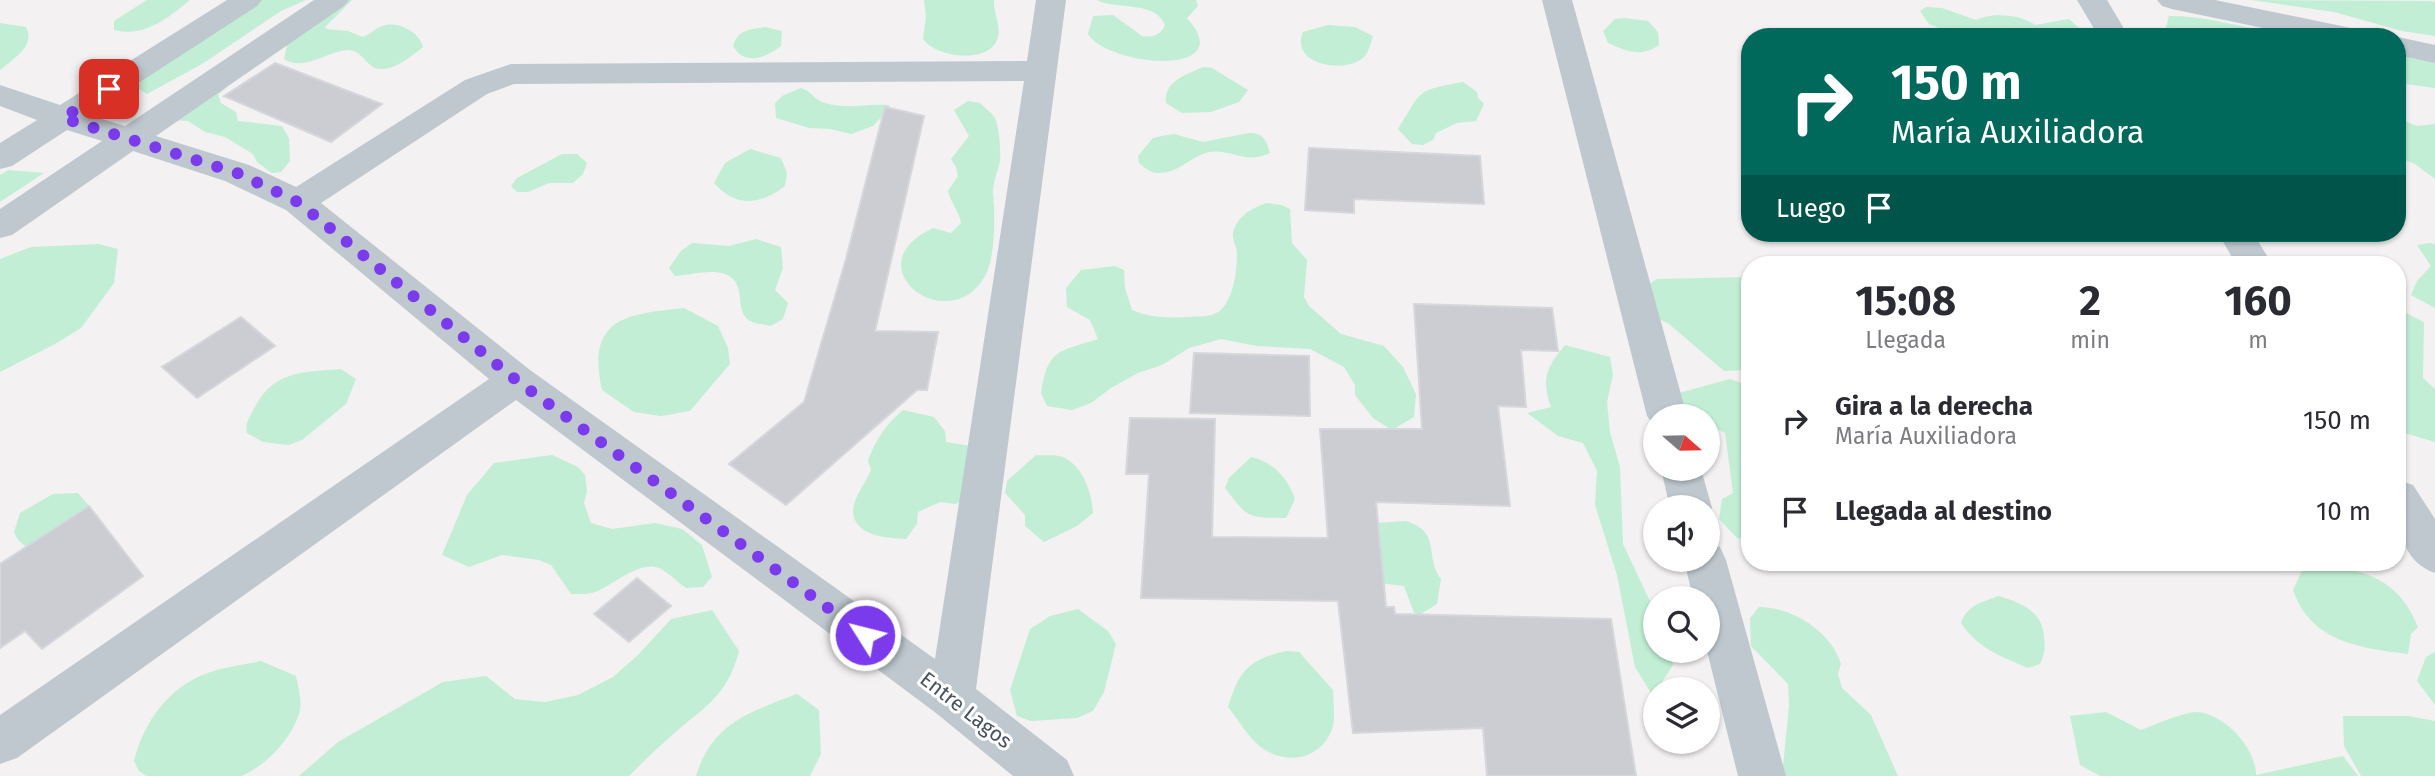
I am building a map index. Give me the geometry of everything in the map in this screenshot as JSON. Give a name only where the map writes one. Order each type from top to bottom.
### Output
[{"type":"street","points":[[0,158],[247,0]]},
{"type":"street","points":[[0,226],[334,0]]},
{"type":"street","points":[[952,698],[1051,0]]},
{"type":"street","points":[[1557,0],[1664,404]]},
{"type":"street","points":[[2092,0],[2109,28]]},
{"type":"street","points":[[2172,0],[2307,28]]},
{"type":"street","points":[[2406,48],[2435,54]]},
{"type":"street","points":[[298,202],[475,87],[511,74],[1040,71]]},
{"type":"street","name":"Entre Lagos","points":[[0,95],[63,118],[237,173],[298,202],[516,380],[952,698],[1050,776]]},
{"type":"street","points":[[0,742],[516,380]]},
{"type":"street","points":[[2406,510],[2435,555]]},
{"type":"street","points":[[1708,572],[1762,776]]},
{"type":"green space","points":[[147,0],[190,0],[164,20],[145,29],[125,32],[114,30],[114,21]]},
{"type":"green space","points":[[235,0],[306,0],[281,11],[202,64],[147,94],[128,83]]},
{"type":"green space","points":[[323,0],[352,0],[325,27],[327,29],[348,31],[363,37],[382,26],[401,26],[413,32],[423,47],[403,62],[386,69],[372,66],[358,53],[348,50],[308,62],[299,63],[284,59],[290,32]]},
{"type":"green space","points":[[924,0],[994,0],[999,32],[993,46],[985,52],[963,56],[939,51],[930,46],[923,39],[926,17]]},
{"type":"green space","points":[[1097,0],[1196,0],[1198,6],[1187,18],[1199,37],[1197,50],[1185,58],[1165,61],[1120,54],[1100,45],[1088,34],[1093,16],[1113,15],[1146,37],[1159,33],[1165,25],[1153,12]]},
{"type":"green space","points":[[2251,0],[2431,1],[2435,2],[2435,36],[2406,32],[2406,28],[2391,28],[2334,12]]},
{"type":"green space","points":[[1926,7],[1942,8],[1976,20],[1998,15],[2014,16],[2035,25],[2069,19],[2079,28],[1939,28],[1929,24],[1920,11]]},
{"type":"green space","points":[[2169,16],[2181,16],[2253,28],[2166,28]]},
{"type":"green space","points":[[1615,19],[1648,21],[1658,32],[1659,45],[1640,52],[1627,51],[1608,43],[1603,31]]},
{"type":"green space","points":[[0,23],[26,27],[28,40],[22,52],[0,70]]},
{"type":"green space","points":[[1328,25],[1355,27],[1373,36],[1365,56],[1346,65],[1322,64],[1312,59],[1304,52],[1301,43],[1303,32]]},
{"type":"green space","points":[[765,27],[782,31],[781,46],[769,54],[749,58],[733,46],[741,33]]},
{"type":"green space","points":[[2406,53],[2435,59],[2435,88],[2406,84]]},
{"type":"green space","points":[[1203,67],[1212,68],[1248,90],[1239,102],[1211,112],[1182,113],[1166,103],[1166,95],[1172,84]]},
{"type":"green space","points":[[1463,82],[1477,92],[1478,98],[1484,104],[1476,121],[1457,123],[1436,133],[1433,140],[1423,145],[1412,144],[1398,129],[1417,99],[1427,91]]},
{"type":"green space","points":[[231,83],[218,95],[221,103],[236,112],[238,121],[282,126],[289,138],[290,161],[281,172],[272,173],[257,162],[253,154],[225,137],[205,132],[188,121],[170,120]]},
{"type":"green space","points":[[801,88],[822,102],[833,105],[889,105],[890,108],[873,126],[851,134],[809,128],[776,118],[775,103],[782,96]]},
{"type":"green space","points":[[968,101],[980,103],[992,114],[999,133],[1000,161],[993,188],[991,258],[985,276],[969,294],[950,301],[931,299],[915,290],[904,277],[901,261],[910,244],[933,228],[951,233],[961,223],[948,191],[958,176],[951,159],[969,136],[954,110]]},
{"type":"green space","points":[[2406,121],[2417,126],[2435,124],[2435,179],[2406,160]]},
{"type":"green space","points":[[1249,133],[1264,138],[1270,153],[1246,157],[1210,152],[1165,173],[1152,172],[1139,163],[1138,156],[1153,138],[1174,134],[1203,142]]},
{"type":"green space","points":[[750,149],[781,158],[787,173],[785,186],[766,197],[748,201],[731,197],[714,183],[725,163]]},
{"type":"green space","points":[[562,154],[577,154],[587,163],[583,174],[573,183],[549,183],[528,192],[517,192],[511,186],[517,178]]},
{"type":"green space","points":[[8,170],[44,173],[0,202],[0,175]]},
{"type":"green space","points":[[1267,203],[1290,209],[1292,243],[1307,260],[1304,297],[1309,306],[1341,334],[1384,346],[1403,367],[1416,394],[1414,417],[1392,430],[1373,418],[1355,395],[1355,385],[1344,367],[1310,349],[1257,346],[1221,339],[1189,348],[1162,365],[1138,373],[1091,403],[1072,410],[1047,406],[1041,393],[1047,367],[1052,360],[1065,350],[1098,339],[1090,320],[1067,307],[1066,288],[1081,270],[1115,266],[1124,270],[1125,288],[1132,310],[1139,313],[1167,317],[1212,315],[1225,305],[1235,280],[1235,227],[1246,214]]},
{"type":"green space","points":[[756,239],[781,247],[783,268],[775,290],[788,303],[783,319],[771,326],[752,322],[745,316],[736,283],[725,274],[713,272],[675,276],[669,268],[681,251],[692,243],[729,246]]},
{"type":"green space","points":[[99,244],[118,249],[114,283],[81,328],[0,372],[0,259],[31,247]]},
{"type":"green space","points":[[2435,244],[2435,308],[2411,295],[2417,281],[2431,266],[2417,245]]},
{"type":"green space","points":[[1741,277],[1741,370],[1724,371],[1669,324],[1657,318],[1648,285],[1657,279]]},
{"type":"green space","points":[[684,308],[718,326],[728,348],[730,364],[690,411],[661,416],[634,412],[602,390],[600,348],[606,334],[615,324],[644,313]]},
{"type":"green space","points":[[2406,313],[2424,322],[2423,378],[2435,389],[2435,442],[2406,433]]},
{"type":"green space","points":[[1565,345],[1610,357],[1613,375],[1607,402],[1610,432],[1620,467],[1623,544],[1643,586],[1643,663],[1672,663],[1665,677],[1643,677],[1643,680],[1635,667],[1617,575],[1595,505],[1597,471],[1583,443],[1558,436],[1527,413],[1551,407],[1546,381],[1553,360]]},
{"type":"green space","points":[[341,369],[356,379],[346,404],[302,440],[288,445],[263,442],[247,433],[250,416],[271,386],[292,375]]},
{"type":"green space","points":[[1730,379],[1741,383],[1741,538],[1737,538],[1720,520],[1722,499],[1733,493],[1725,433],[1720,431],[1720,404],[1684,404],[1675,394]]},
{"type":"green space","points":[[903,410],[934,417],[945,431],[946,442],[971,446],[972,494],[956,504],[940,502],[918,512],[917,524],[906,539],[882,537],[865,531],[855,519],[853,510],[871,470],[868,461],[877,440]]},
{"type":"green space","points":[[552,455],[578,467],[585,475],[587,491],[584,503],[591,523],[612,529],[655,523],[682,529],[702,545],[712,577],[703,587],[686,588],[666,572],[652,566],[627,574],[595,592],[571,594],[551,565],[539,560],[502,555],[469,567],[442,555],[467,495],[494,463]]},
{"type":"green space","points":[[1036,455],[1062,457],[1072,462],[1089,490],[1093,513],[1077,526],[1044,542],[1025,526],[1025,515],[1005,493],[1007,481]]},
{"type":"green space","points":[[1251,457],[1273,467],[1288,484],[1295,499],[1286,518],[1263,518],[1250,514],[1244,511],[1225,488],[1229,478]]},
{"type":"green space","points":[[78,493],[89,506],[31,551],[18,540],[14,532],[20,513],[53,494]]},
{"type":"green space","points":[[1406,521],[1424,531],[1441,579],[1437,604],[1419,615],[1414,613],[1404,586],[1379,583],[1375,523]]},
{"type":"green space","points":[[2302,571],[2354,571],[2374,577],[2399,596],[2410,609],[2418,627],[2411,634],[2408,654],[2355,645],[2325,632],[2301,607],[2293,590]]},
{"type":"green space","points":[[1998,596],[2023,605],[2035,614],[2042,628],[2045,644],[2040,664],[2028,668],[1999,655],[1983,646],[1961,623],[1971,608]]},
{"type":"green space","points":[[1759,607],[1784,611],[1797,617],[1820,632],[1829,642],[1841,664],[1838,674],[1842,688],[1871,715],[1898,776],[1782,776],[1789,706],[1788,684],[1751,646],[1750,618]]},
{"type":"green space","points":[[1078,609],[1108,631],[1116,644],[1104,692],[1093,711],[1077,718],[1031,721],[1017,716],[1010,690],[1030,629],[1050,616]]},
{"type":"green space","points":[[712,610],[739,651],[728,680],[712,701],[629,776],[299,776],[338,742],[443,682],[486,676],[515,699],[545,702],[578,695],[613,677],[638,655],[671,619]]},
{"type":"green space","points":[[1287,651],[1299,652],[1333,690],[1332,729],[1318,749],[1298,757],[1275,755],[1265,750],[1251,738],[1228,707],[1247,668],[1263,658]]},
{"type":"green space","points":[[2435,652],[2435,705],[2417,681],[2426,657]]},
{"type":"green space","points":[[261,661],[296,676],[300,698],[297,720],[285,740],[269,758],[241,776],[147,776],[139,771],[134,761],[144,733],[160,708],[181,687],[208,673]]},
{"type":"green space","points":[[797,694],[819,710],[821,754],[810,776],[696,776],[712,743],[735,722]]},
{"type":"green space","points":[[2106,712],[2141,730],[2198,712],[2219,719],[2245,744],[2255,765],[2256,775],[2343,756],[2358,776],[2100,776],[2080,765],[2070,716]]},
{"type":"green space","points":[[2343,716],[2408,716],[2435,721],[2435,776],[2361,776],[2344,746]]},
{"type":"building","points":[[275,63],[382,104],[331,142],[224,96]]},
{"type":"building","points":[[885,107],[924,116],[875,331],[938,332],[927,390],[917,390],[786,505],[729,464],[804,402],[846,259]]},
{"type":"building","points":[[1309,148],[1480,156],[1484,204],[1354,199],[1354,213],[1305,210]]},
{"type":"building","points":[[1414,304],[1552,308],[1558,351],[1521,350],[1526,407],[1498,406],[1510,506],[1376,502],[1386,607],[1394,607],[1395,614],[1611,619],[1636,776],[1487,776],[1483,728],[1353,733],[1338,601],[1141,598],[1149,474],[1126,474],[1130,418],[1215,419],[1212,537],[1328,538],[1320,429],[1422,429]]},
{"type":"building","points":[[241,317],[275,346],[197,398],[162,367]]},
{"type":"building","points":[[1194,353],[1309,356],[1310,416],[1190,413]]},
{"type":"building","points":[[89,506],[143,576],[42,649],[25,631],[0,648],[0,564]]},
{"type":"building","points":[[637,578],[671,606],[629,642],[594,614]]},
{"type":"route","points":[[109,89],[63,118],[237,173],[298,202],[516,380],[865,635]]}]
